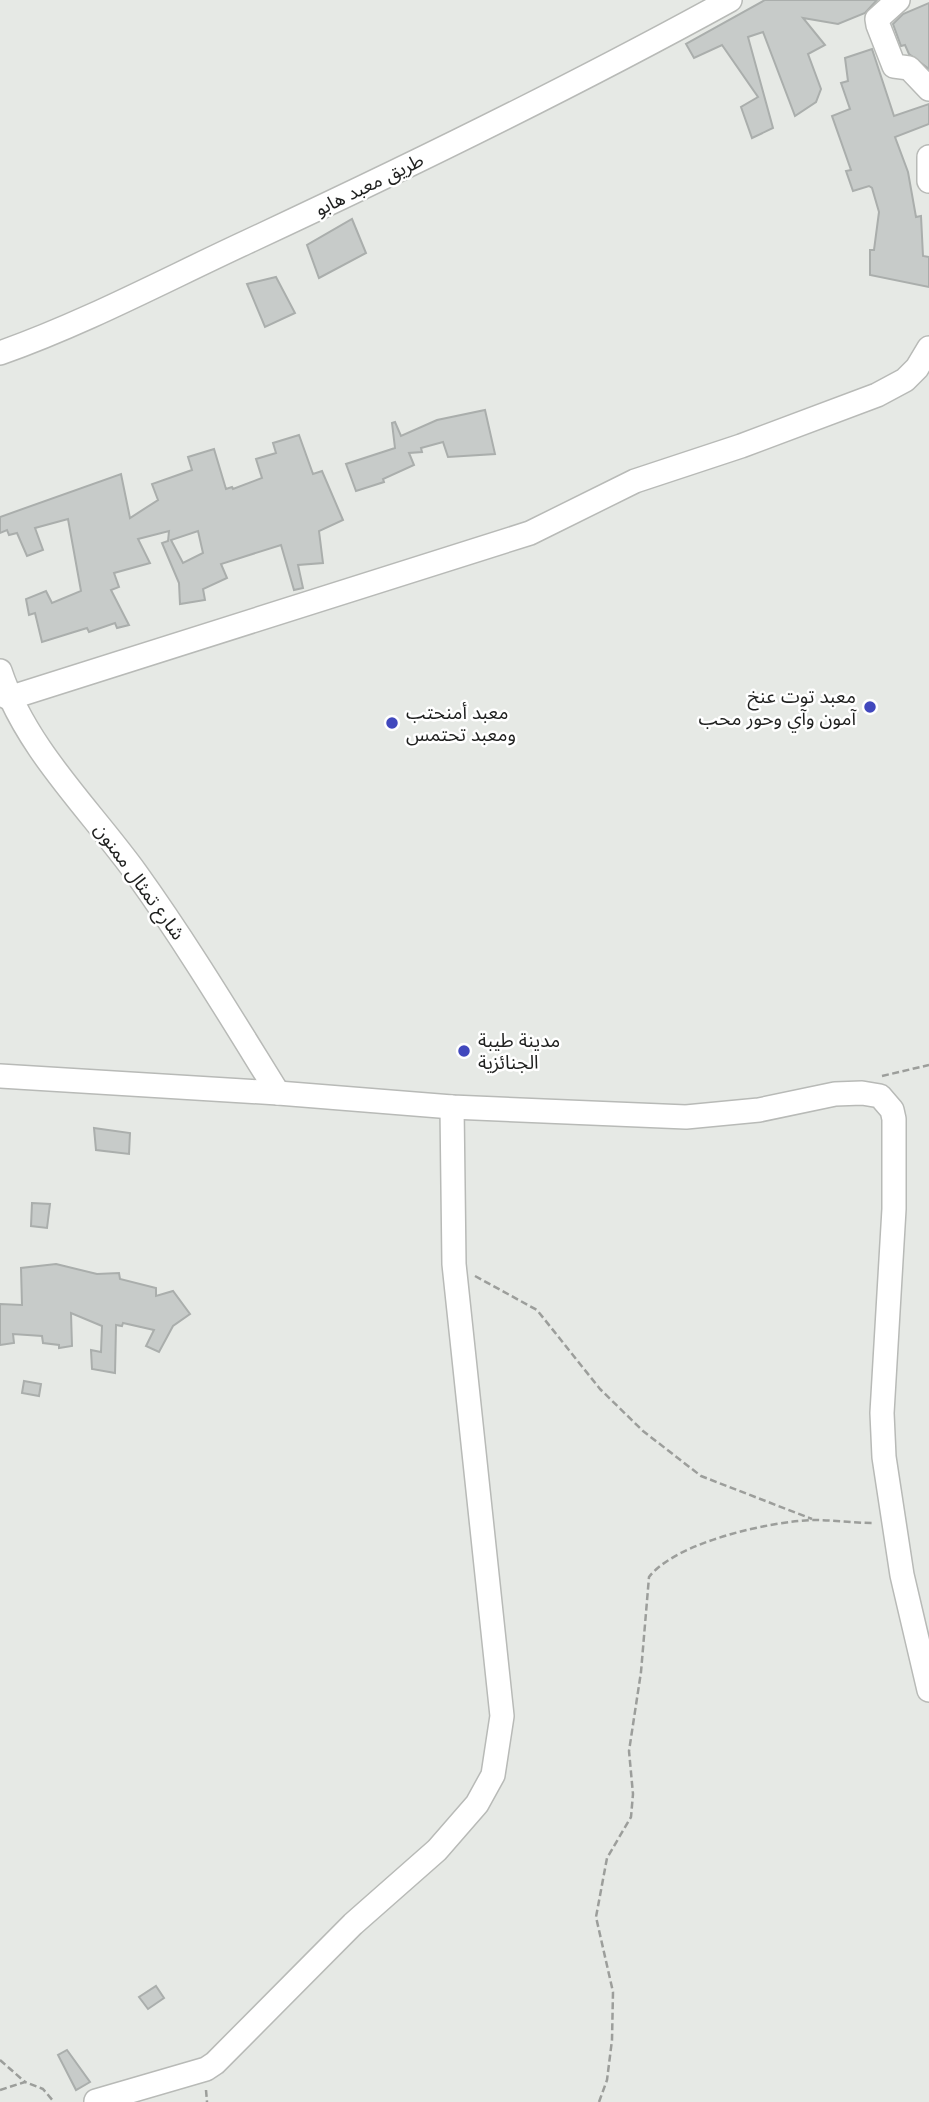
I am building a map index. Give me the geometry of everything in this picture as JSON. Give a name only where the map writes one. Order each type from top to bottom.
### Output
[{"type":"street","name":"طريق معبد هابو","points":[[0,353],[85,320],[321,207],[569,85],[730,0]]},
{"type":"street","points":[[898,0],[877,19],[877,25],[894,66],[909,68],[929,89]]},
{"type":"street","points":[[929,157],[929,181]]},
{"type":"street","points":[[4,696],[530,533],[635,481],[741,446],[877,395],[905,380],[917,368],[929,348]]},
{"type":"street","name":"شارع تمثال ممنون","points":[[0,671],[4,696],[35,743],[174,926],[278,1093]]},
{"type":"street","points":[[0,1076],[452,1107],[686,1117],[759,1110],[835,1094],[868,1093],[886,1102],[894,1119],[894,1209],[882,1413],[884,1457],[902,1575],[929,1690]]},
{"type":"street","points":[[96,2101],[205,2069],[215,2063],[353,1924],[437,1850],[477,1804],[493,1775],[502,1716],[454,1264],[452,1107]]},
{"type":"path","points":[[868,1093],[883,1075],[929,1065]]},
{"type":"path","points":[[454,1264],[537,1310],[600,1389],[643,1431],[701,1476],[815,1520]]},
{"type":"path","points":[[599,2102],[607,2080],[613,1992],[596,1917],[607,1858],[631,1817],[633,1794],[629,1751],[649,1577],[658,1565],[729,1534],[815,1520],[893,1523]]},
{"type":"path","points":[[0,2060],[25,2082],[43,2089],[54,2102]]},
{"type":"path","points":[[0,2090],[25,2082]]},
{"type":"building","points":[[765,0],[877,0],[865,13],[838,24],[803,18],[825,45],[808,54],[821,89],[816,102],[795,116],[763,32],[748,37],[773,128],[752,138],[741,107],[758,97],[722,45],[694,58],[686,44]]},
{"type":"building","points":[[929,3],[929,69],[909,54],[905,45],[901,46],[893,24],[903,14]]},
{"type":"building","points":[[872,49],[894,116],[929,104],[929,124],[895,137],[908,172],[916,217],[921,216],[923,256],[929,257],[929,287],[870,275],[870,250],[874,250],[879,212],[872,188],[869,186],[853,191],[846,171],[851,170],[832,116],[850,109],[841,83],[848,81],[845,58]]},
{"type":"building","points":[[352,219],[366,253],[319,278],[307,245]]},
{"type":"building","points":[[276,277],[295,313],[265,327],[247,284]]},
{"type":"building","points":[[485,410],[495,454],[448,457],[443,442],[421,448],[422,452],[409,453],[414,465],[383,479],[384,482],[356,491],[346,464],[395,448],[392,423],[395,422],[401,436],[437,420]]},
{"type":"building","points":[[299,435],[313,474],[322,471],[343,520],[319,531],[323,563],[298,565],[303,588],[294,590],[281,545],[221,564],[227,578],[203,589],[205,600],[180,604],[179,583],[162,543],[168,541],[169,531],[138,539],[150,563],[114,573],[119,587],[111,590],[129,625],[117,628],[115,623],[89,632],[87,628],[42,642],[35,613],[29,615],[26,599],[46,591],[52,603],[81,591],[68,519],[35,528],[43,550],[27,556],[17,533],[9,535],[7,530],[0,533],[0,517],[121,474],[130,518],[158,500],[152,484],[192,470],[188,457],[214,449],[226,489],[233,489],[262,478],[256,459],[276,453],[273,443]],"holes":[[[198,531],[203,553],[183,563],[171,540]]]},
{"type":"building","points":[[94,1128],[130,1133],[129,1154],[96,1150]]},
{"type":"building","points":[[32,1203],[50,1204],[47,1228],[31,1226]]},
{"type":"building","points":[[56,1264],[97,1274],[119,1273],[120,1279],[156,1288],[156,1296],[173,1291],[190,1314],[173,1326],[159,1352],[146,1346],[154,1330],[123,1323],[122,1326],[116,1325],[115,1373],[92,1369],[91,1350],[101,1352],[102,1326],[71,1313],[72,1346],[59,1348],[59,1345],[43,1343],[42,1336],[13,1334],[14,1343],[0,1345],[0,1304],[22,1305],[21,1268]]},
{"type":"building","points":[[24,1381],[41,1384],[39,1396],[22,1393]]},
{"type":"building","points":[[156,1986],[164,1998],[148,2009],[139,1997]]},
{"type":"building","points":[[67,2050],[90,2082],[76,2090],[58,2055]]},
{"type":"place","name":"معبد توت عنخ آمون وآي وحور محب","points":[[870,707]]},
{"type":"place","name":"معبد أمنحتب ومعبد تحتمس","points":[[392,723]]},
{"type":"place","name":"مدينة طيبة الجنائزية","points":[[464,1051]]}]
